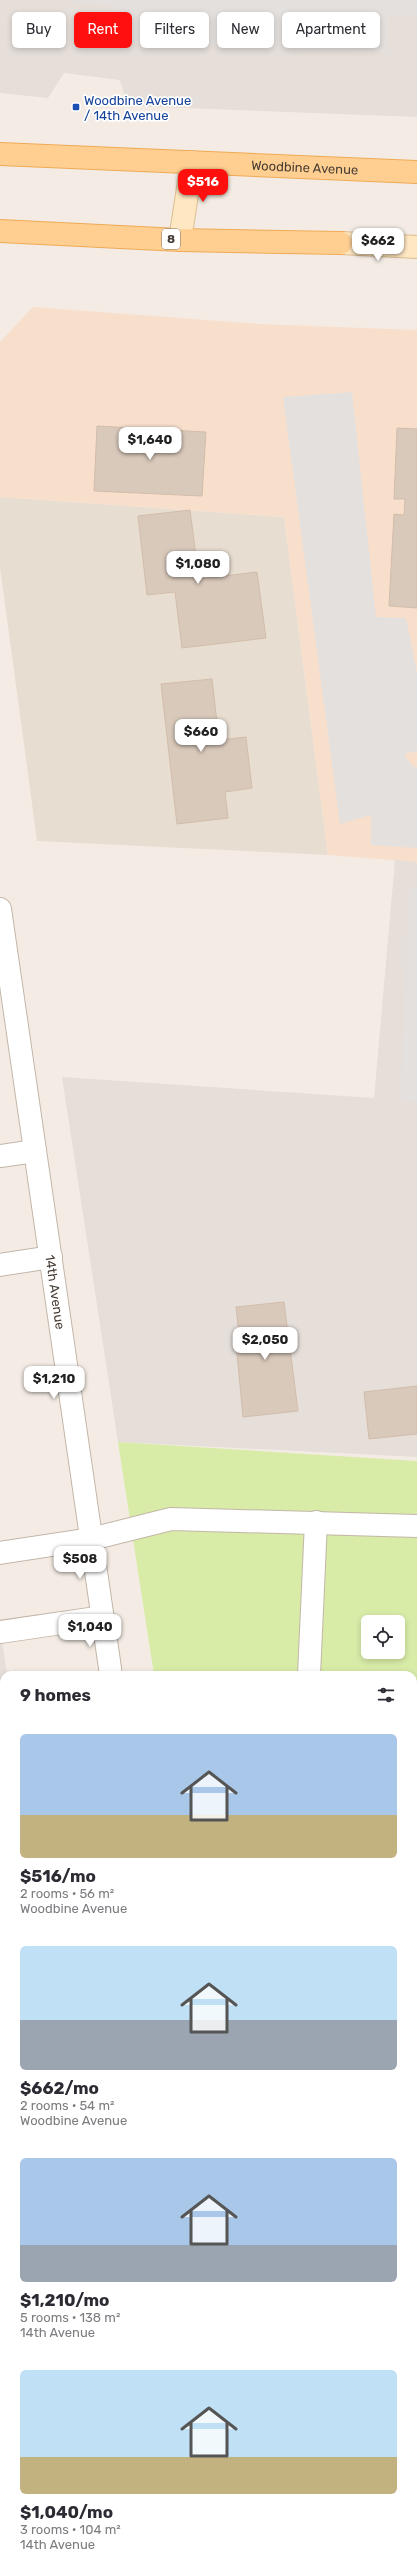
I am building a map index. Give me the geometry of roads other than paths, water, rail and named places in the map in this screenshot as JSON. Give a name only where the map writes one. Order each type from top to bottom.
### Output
[{"type":"main road","name":"Woodbine Avenue","points":[[0,154],[417,172]]},
{"type":"main road","points":[[180,240],[192,162]]},
{"type":"main road","name":"8","points":[[0,231],[180,240],[417,247]]},
{"type":"street","name":"14th Avenue","points":[[0,909],[110,1671]]},
{"type":"street","points":[[0,1156],[35,1151]]},
{"type":"street","points":[[0,1265],[51,1257]]},
{"type":"street","points":[[0,1553],[91,1539],[171,1519],[417,1526]]},
{"type":"street","points":[[309,1671],[316,1522]]},
{"type":"street","points":[[0,1632],[103,1617]]},
{"type":"place","name":"Woodbine Avenue / 14th Avenue","points":[[76,107]]}]
